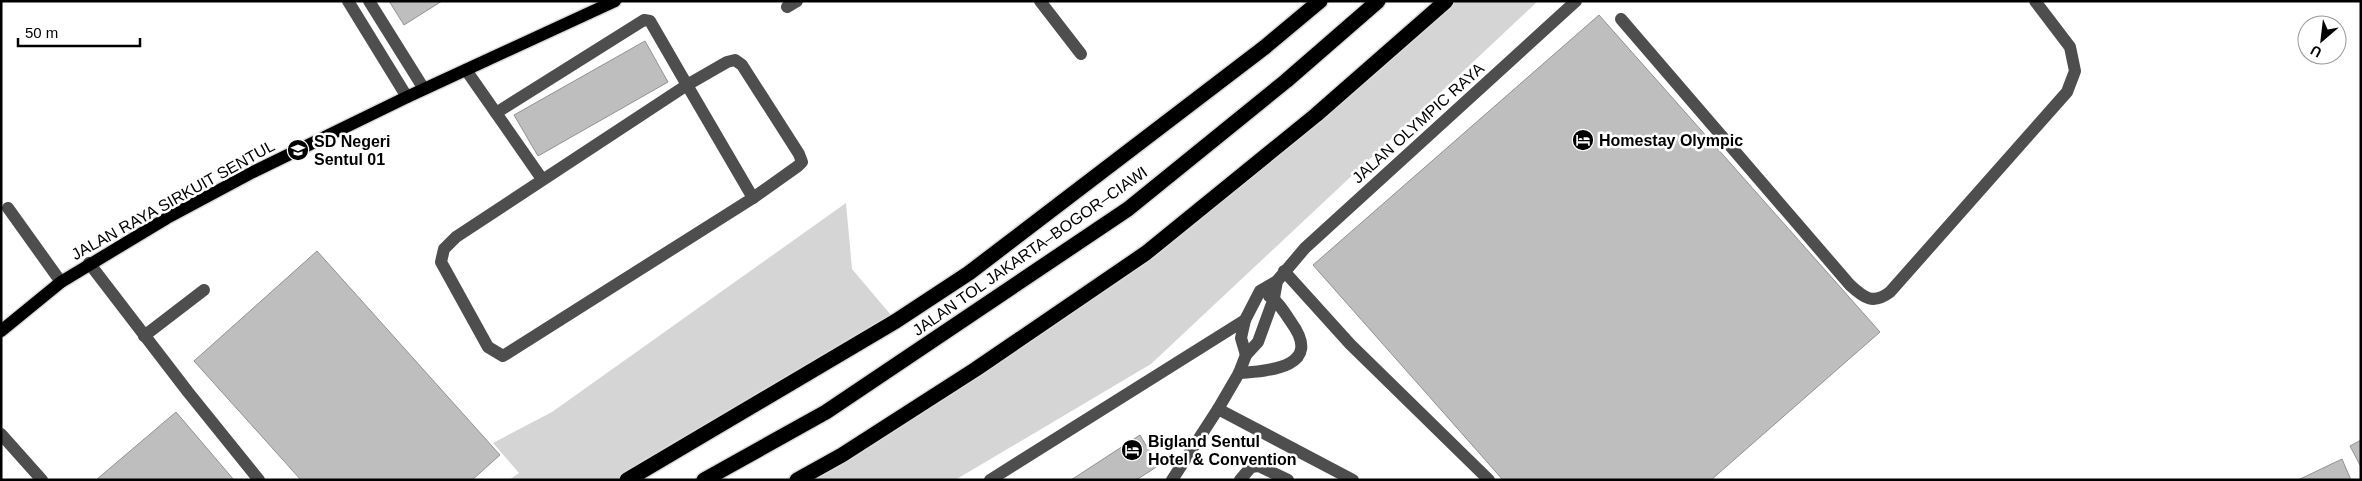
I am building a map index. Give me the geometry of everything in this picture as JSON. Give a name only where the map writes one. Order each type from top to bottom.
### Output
[{"type":"highway","points":[[1265,47],[1307,1]]},
{"type":"highway","points":[[627,480],[896,321],[969,273],[1265,47],[1320,1]]},
{"type":"highway","name":"JALAN TOL JAKARTA–BOGOR–CIAWI","points":[[704,480],[826,412],[1128,209],[1286,81],[1378,1]]},
{"type":"highway","points":[[798,480],[842,455],[976,369],[1146,254],[1316,115],[1446,1]]},
{"type":"main road","name":"JALAN RAYA SIRKUIT SENTUL","points":[[1,331],[61,282],[89,263],[253,172],[407,97],[615,1]]},
{"type":"street","points":[[348,1],[407,97]]},
{"type":"street","points":[[369,1],[424,89]]},
{"type":"street","points":[[1040,1],[1082,54]]},
{"type":"street","name":"JALAN OLYMPIC RAYA","points":[[1260,291],[1280,276],[1305,248],[1576,1]]},
{"type":"street","points":[[1621,19],[1850,285],[1860,294],[1871,299],[1881,299],[1890,292],[2067,92],[2075,71],[2070,47],[2034,1]]},
{"type":"street","points":[[496,113],[644,20],[654,24],[752,198]]},
{"type":"street","points":[[735,60],[742,65],[799,154],[802,162],[752,198],[503,356],[488,347],[441,262],[444,249],[456,237],[542,179],[687,85],[727,62],[735,60]]},
{"type":"street","points":[[466,70],[542,179]]},
{"type":"street","points":[[8,208],[61,282]]},
{"type":"street","points":[[89,263],[144,336],[259,480]]},
{"type":"street","points":[[1172,480],[1218,409],[1239,373],[1246,355],[1258,342],[1280,276],[1489,480]]},
{"type":"street","points":[[144,336],[204,290]]},
{"type":"street","points":[[1239,373],[1281,369],[1294,362],[1300,350],[1300,337],[1274,298],[1260,291],[1244,320],[1241,338],[1246,355]]},
{"type":"street","points":[[990,480],[1244,320]]},
{"type":"street","points":[[1218,409],[1353,480]]},
{"type":"street","points":[[1,434],[42,480]]},
{"type":"street","points":[[1240,480],[1251,467],[1258,466],[1288,480]]},
{"type":"shaded area","points":[[1446,1],[1538,1],[1151,364],[955,480],[797,480],[1146,253]]},
{"type":"shaded area","points":[[846,203],[852,269],[896,321],[627,480],[509,480],[519,473],[493,443],[552,412]]},
{"type":"building","points":[[389,1],[442,1],[404,25]]},
{"type":"building","name":"Homestay Olympic","points":[[1599,15],[1880,332],[1711,480],[1503,480],[1313,265]]},
{"type":"building","points":[[645,41],[668,82],[538,156],[514,115]]},
{"type":"building","points":[[317,251],[500,455],[472,480],[301,480],[194,361]]},
{"type":"building","points":[[176,412],[234,480],[96,480]]},
{"type":"building","name":"Bigland Sentul Hotel & Convention","points":[[1140,435],[1158,466],[1136,480],[1071,480]]},
{"type":"building","points":[[2361,440],[2361,467],[2350,446]]},
{"type":"building","points":[[2342,459],[2351,480],[2298,480]]},
{"type":"place","name":"Homestay Olympic","points":[[1583,140]]},
{"type":"place","name":"SD Negeri Sentul 01","points":[[298,150]]},
{"type":"place","name":"Bigland Sentul Hotel & Convention","points":[[1132,450]]}]
